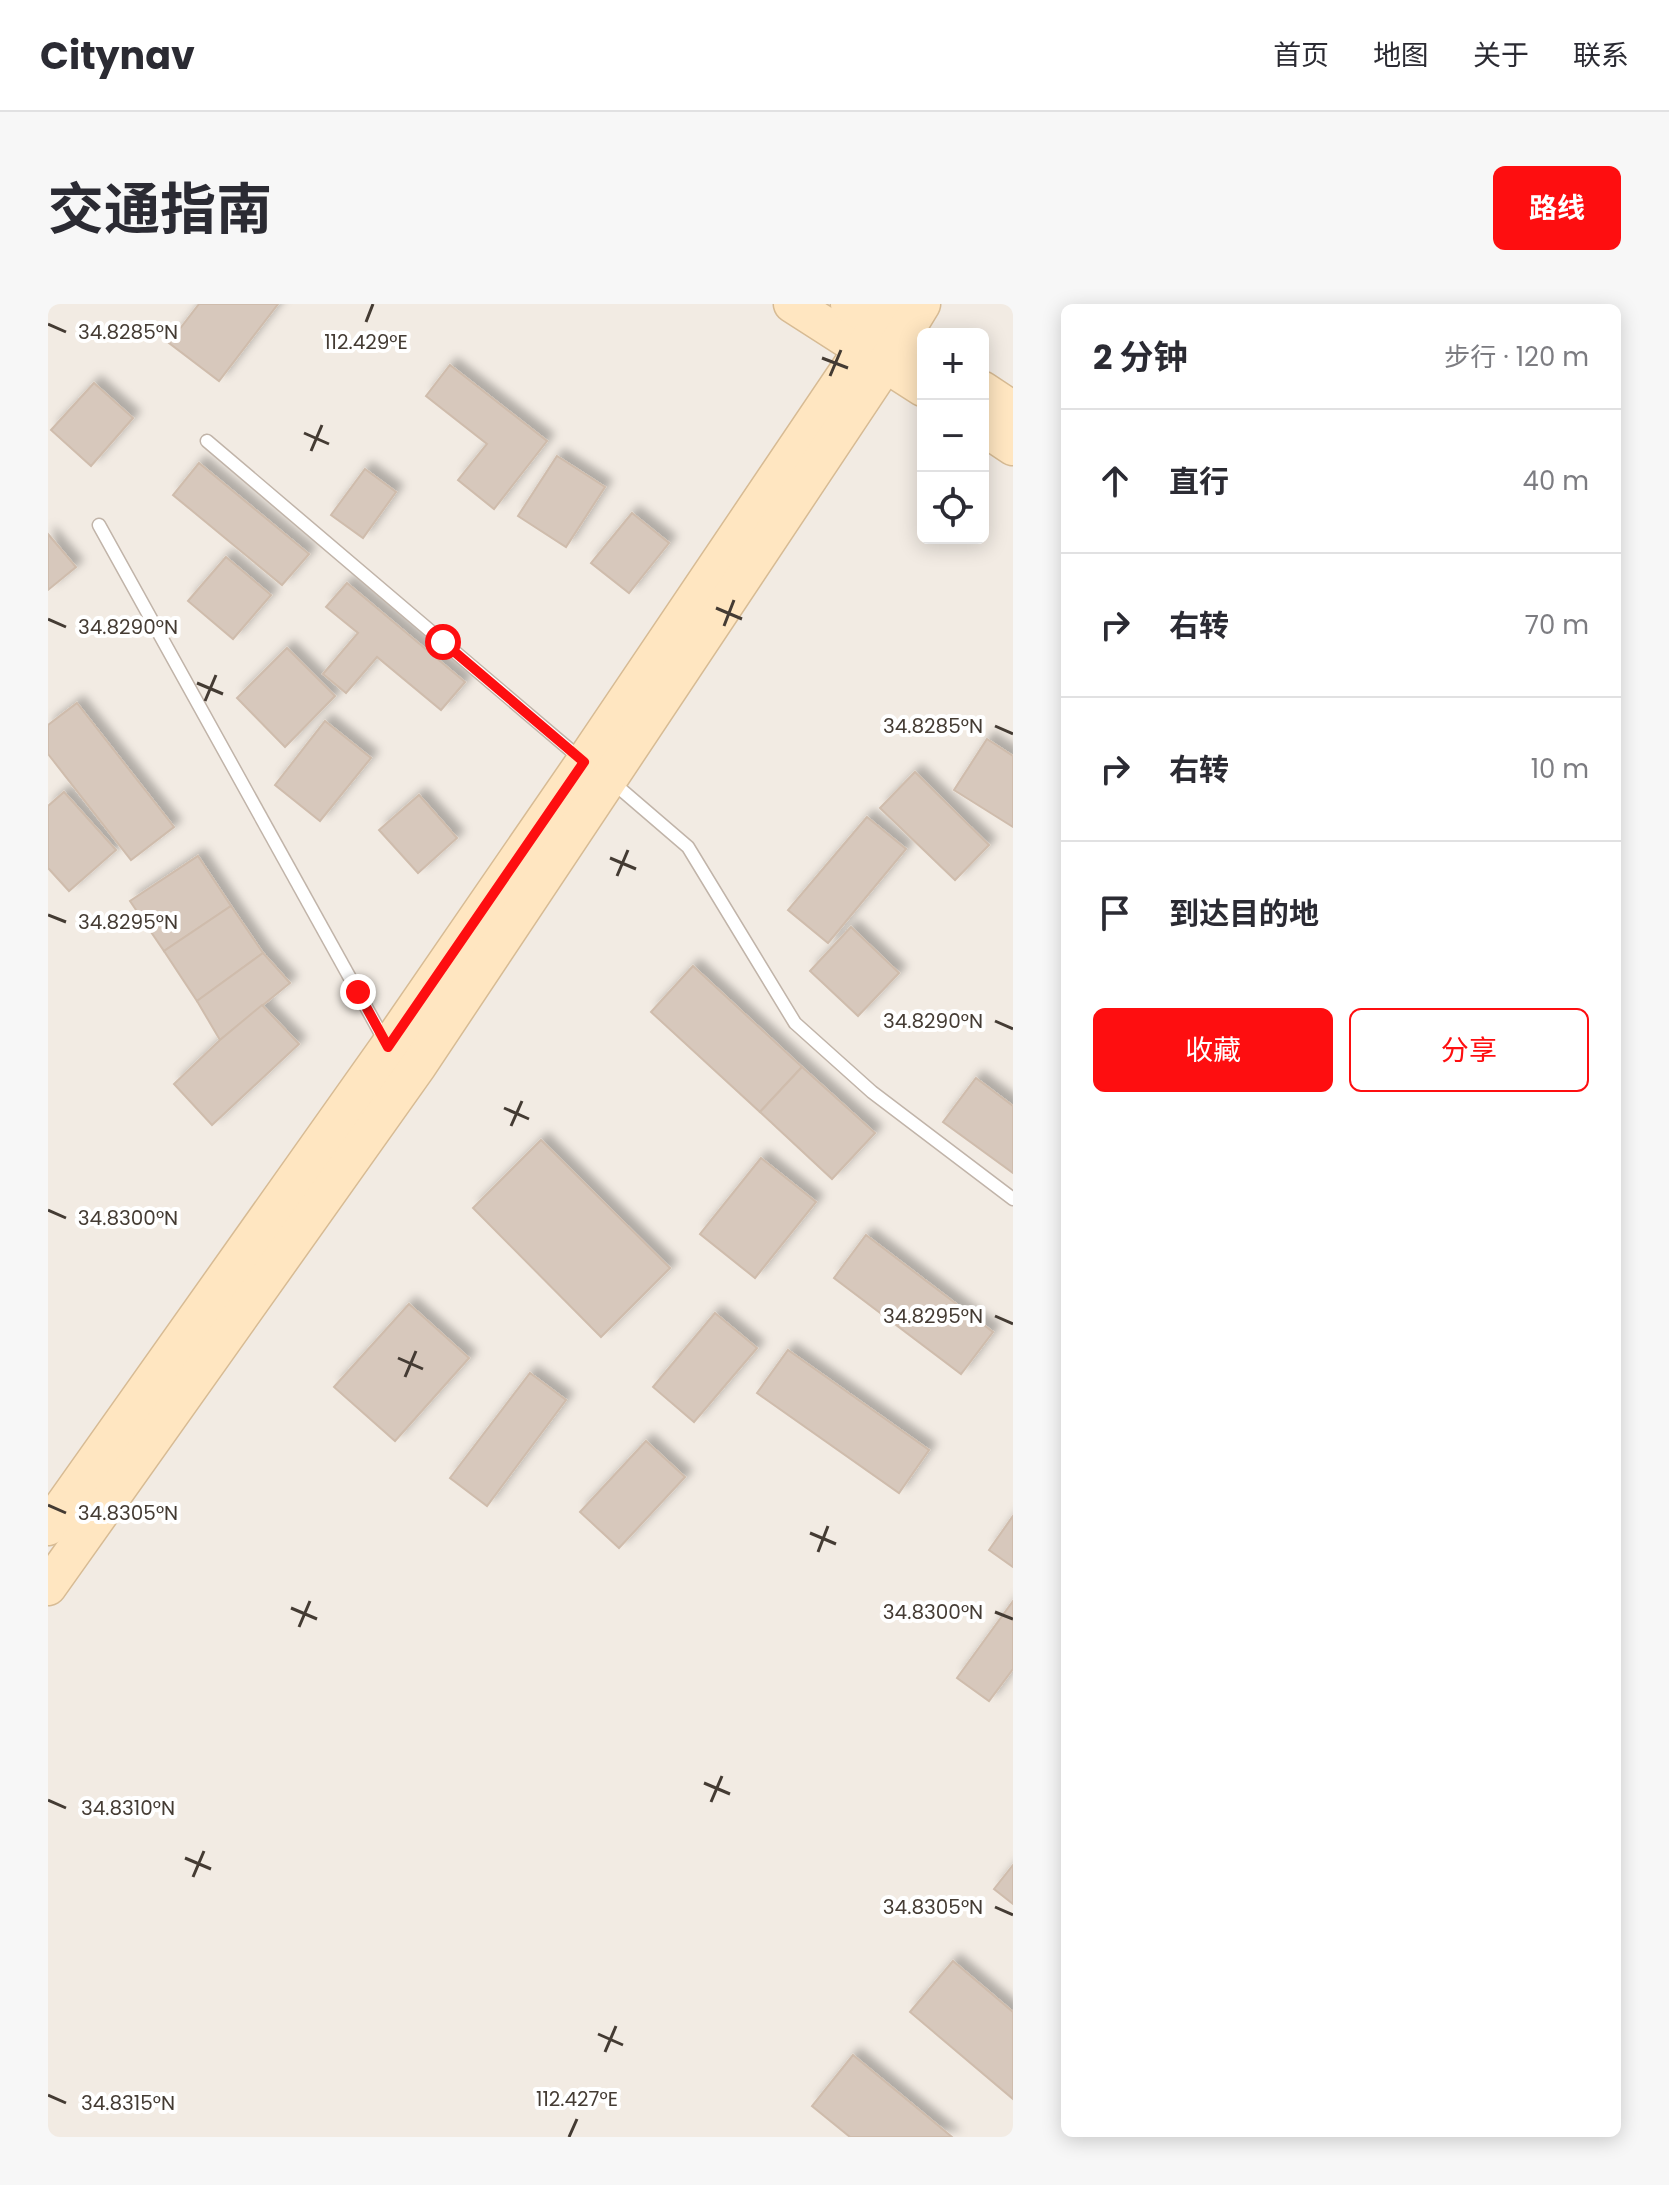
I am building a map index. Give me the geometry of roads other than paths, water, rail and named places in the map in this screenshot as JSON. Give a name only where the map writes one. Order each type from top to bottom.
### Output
[{"type":"street","points":[[792,304],[891,338]]},
{"type":"street","points":[[849,304],[891,338],[917,379]]},
{"type":"street","points":[[48,1587],[596,770],[891,338],[922,304]]},
{"type":"street","points":[[989,394],[1013,410]]},
{"type":"street","points":[[989,431],[1013,447]]},
{"type":"street","points":[[48,1527],[403,1056]]},
{"type":"lane","points":[[207,441],[688,847],[795,1023],[872,1092],[1013,1199]]},
{"type":"lane","points":[[99,525],[403,1056]]}]
